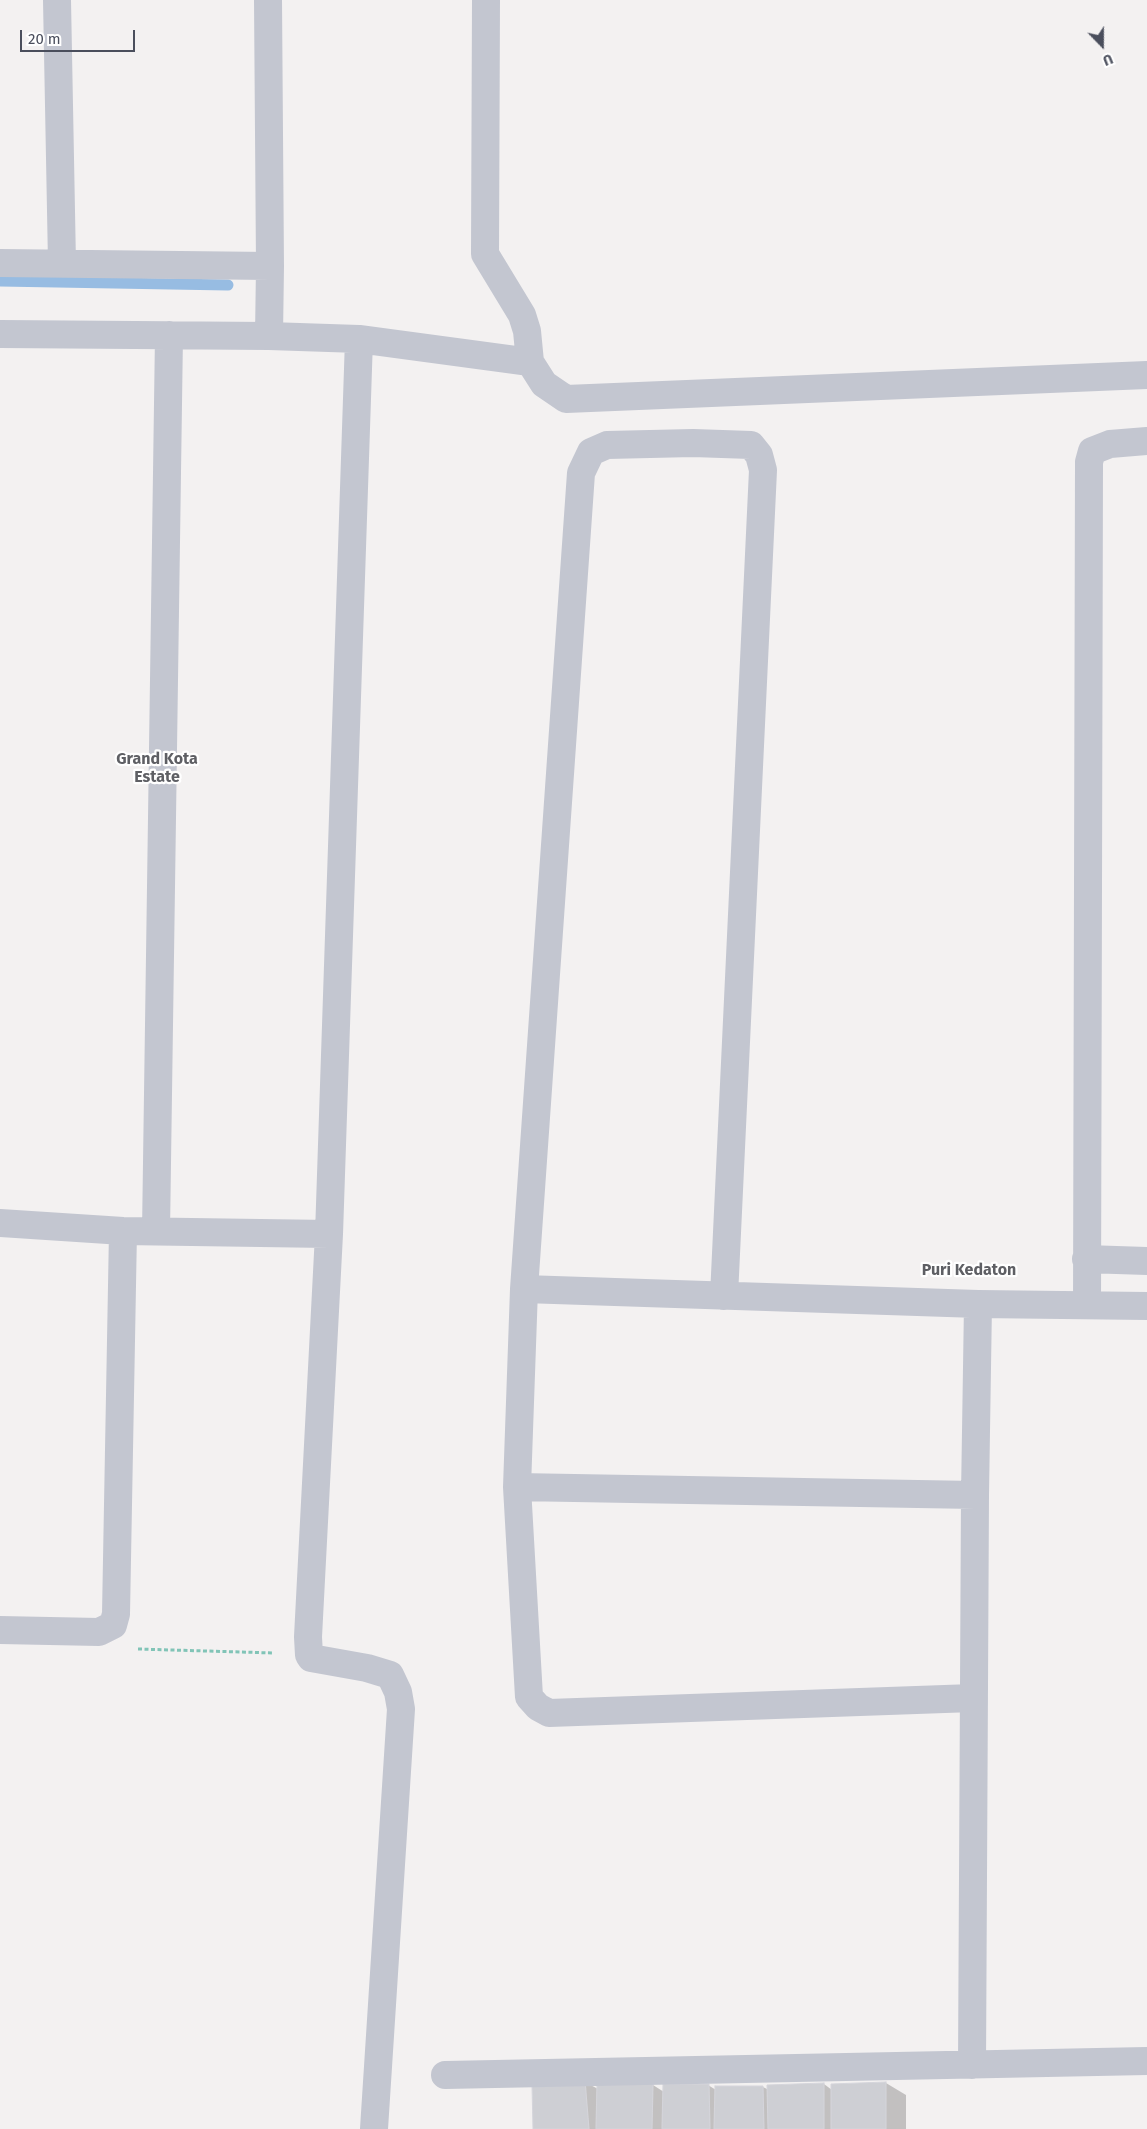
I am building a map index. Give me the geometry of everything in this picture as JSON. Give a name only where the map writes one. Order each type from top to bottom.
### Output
[{"type":"street","points":[[57,0],[62,263]]},
{"type":"street","points":[[268,0],[269,336]]},
{"type":"street","points":[[486,0],[486,254],[522,314],[527,331],[530,362],[544,384],[566,400],[1147,375]]},
{"type":"street","points":[[0,262],[270,266]]},
{"type":"street","points":[[0,334],[269,336],[359,339],[530,362]]},
{"type":"street","points":[[156,1230],[169,336]]},
{"type":"street","points":[[359,339],[329,1234],[308,1637],[309,1654],[316,1660],[367,1668],[390,1675],[398,1692],[401,1709],[374,2129]]},
{"type":"street","points":[[1087,1305],[1089,462],[1092,451],[1110,444],[1147,441]]},
{"type":"street","points":[[724,1296],[763,470],[759,455],[751,445],[693,443],[607,445],[591,452],[581,473],[524,1289],[517,1487],[529,1697],[538,1708],[549,1713],[973,1698]]},
{"type":"street","points":[[0,1223],[123,1231],[329,1234]]},
{"type":"street","points":[[0,1630],[99,1632],[113,1625],[116,1614],[123,1231]]},
{"type":"street","points":[[1086,1259],[1147,1261]]},
{"type":"street","points":[[524,1289],[978,1304],[1147,1306]]},
{"type":"street","points":[[972,2065],[974,1495],[978,1304]]},
{"type":"street","points":[[517,1487],[974,1495]]},
{"type":"street","points":[[444,2075],[1147,2061]]},
{"type":"path","points":[[130,1649],[309,1654]]},
{"type":"building","points":[[585,2080],[589,2129],[533,2129],[532,2085]]},
{"type":"building","points":[[886,2082],[886,2129],[831,2129],[831,2084]]},
{"type":"building","points":[[597,2083],[653,2084],[652,2129],[596,2129]]},
{"type":"building","points":[[824,2083],[824,2129],[768,2129],[767,2085]]},
{"type":"building","points":[[663,2084],[709,2084],[710,2129],[662,2129]]},
{"type":"building","points":[[715,2086],[763,2086],[764,2129],[714,2129]]},
{"type":"waterway","points":[[0,281],[228,285]]},
{"type":"district","name":"Grand Kota Estate","points":[[157,769]]},
{"type":"district","name":"Puri Kedaton","points":[[969,1271]]}]
